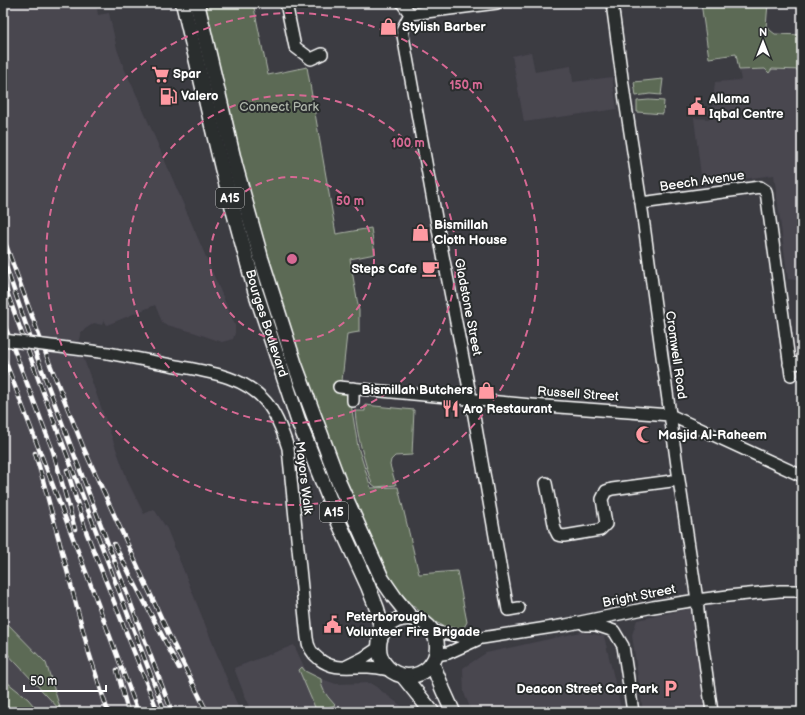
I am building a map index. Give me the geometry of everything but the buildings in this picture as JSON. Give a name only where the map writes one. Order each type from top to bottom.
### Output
[{"type":"main road","name":"Bourges Boulevard","points":[[182,3],[222,168],[255,290],[299,423],[339,523],[368,586],[377,609],[382,632]]},
{"type":"main road","name":"Bourges Boulevard","points":[[197,3],[235,165],[261,258],[295,365],[340,483],[382,579],[411,618]]},
{"type":"main road","points":[[382,632],[395,621],[403,618],[411,618]]},
{"type":"main road","name":"A15","points":[[411,618],[419,620],[432,631]]},
{"type":"main road","points":[[378,648],[384,664],[390,670],[403,676],[420,674],[427,669],[434,659],[437,647],[436,638],[432,631]]},
{"type":"main road","name":"A15","points":[[378,648],[382,632]]},
{"type":"main road","points":[[434,659],[442,690],[453,712]]},
{"type":"main road","points":[[403,676],[432,712]]},
{"type":"street","points":[[286,3],[295,47],[310,59],[322,54]]},
{"type":"street","points":[[402,3],[410,14],[497,3]]},
{"type":"street","name":"Cromwell Road","points":[[612,3],[712,712]]},
{"type":"street","name":"Gladstone Street","points":[[410,14],[402,30],[471,399],[508,610],[519,608]]},
{"type":"street","name":"Beech Avenue","points":[[641,203],[760,187],[766,191],[790,370],[802,363]]},
{"type":"street","name":"Mayors Walk","points":[[3,340],[108,353],[198,370],[226,376],[247,386],[258,394],[266,402],[274,415],[288,448],[308,647],[313,655],[329,666],[344,668],[368,667],[390,670]]},
{"type":"street","name":"Russell Street","points":[[339,387],[531,405],[670,414],[802,476]]},
{"type":"street","points":[[353,388],[353,401]]},
{"type":"street","points":[[546,483],[558,535],[564,536],[600,530],[606,524],[602,499],[606,491],[679,480]]},
{"type":"street","name":"Bright Street","points":[[432,631],[464,637],[482,638],[566,625],[653,607],[697,600],[780,591],[802,591]]},
{"type":"street","points":[[566,625],[596,625],[614,631],[623,646],[633,712]]},
{"type":"street","name":"Bright Street","points":[[434,659],[482,638]]},
{"type":"street","points":[[344,668],[364,658],[378,648]]},
{"type":"shaded area","points":[[3,3],[96,3],[98,15],[109,13],[117,49],[124,68],[235,325],[233,339],[222,342],[163,324],[155,305],[107,325],[104,320],[102,325],[94,323],[81,332],[78,343],[128,482],[144,514],[154,509],[167,529],[240,712],[3,712]]},
{"type":"shaded area","points":[[531,52],[535,72],[571,66],[573,82],[612,77],[617,109],[524,122],[512,56]]},
{"type":"shaded area","points":[[739,70],[802,70],[802,281],[788,279],[774,175],[702,184],[694,118],[711,119],[715,82],[741,80]]},
{"type":"shaded area","points":[[693,608],[704,712],[643,712],[632,635],[637,620]]},
{"type":"shaded area","points":[[581,632],[604,636],[622,712],[472,712],[464,693],[463,668],[486,653]]},
{"type":"shaded area","points":[[294,645],[306,671],[336,684],[371,683],[409,712],[251,712],[234,668]]},
{"type":"green space","name":"Connect Park","points":[[205,3],[253,3],[268,75],[307,67],[336,234],[371,228],[375,254],[350,259],[359,311],[359,332],[347,334],[342,381],[351,404],[358,447],[371,488],[398,487],[419,574],[457,571],[467,622],[462,631],[446,627],[431,620],[413,606],[399,591],[384,569],[345,481],[306,376],[272,269],[235,135]]},
{"type":"green space","points":[[701,3],[768,3],[766,27],[775,34],[802,35],[802,70],[772,69],[769,73],[765,69],[739,70],[736,54],[709,58]]},
{"type":"green space","points":[[663,79],[661,95],[650,94],[636,96],[634,82]]},
{"type":"green space","points":[[637,101],[664,101],[663,114],[637,112]]},
{"type":"green space","points":[[365,405],[414,410],[412,455],[395,456],[391,460],[390,465],[396,485],[376,487],[372,484],[361,448],[355,411],[365,411]]},
{"type":"green space","points":[[3,619],[46,663],[61,711],[3,649]]},
{"type":"green space","points":[[302,667],[305,671],[321,679],[321,683],[327,696],[335,705],[317,712],[299,670]]},
{"type":"green space","points":[[3,679],[28,699],[39,712],[3,712]]},
{"type":"railway","points":[[3,237],[47,357],[84,449],[170,637],[207,712]]},
{"type":"railway","points":[[3,258],[37,357],[172,712]]},
{"type":"railway","points":[[3,281],[43,392],[165,712]]},
{"type":"railway","points":[[3,321],[53,451],[75,529]]},
{"type":"railway","points":[[3,355],[138,712]]},
{"type":"railway","points":[[35,453],[89,653],[108,712]]},
{"type":"railway","points":[[67,470],[87,534],[158,712]]},
{"type":"railway","points":[[114,544],[179,668]]},
{"type":"railway","points":[[117,670],[128,712]]},
{"type":"place","name":"Stylish Barber","points":[[389,27]]},
{"type":"place","name":"Spar","points":[[160,74]]},
{"type":"place","name":"Valero","points":[[168,96]]},
{"type":"place","name":"Allama Iqbal Centre","points":[[696,106]]},
{"type":"place","name":"Bismillah Cloth House","points":[[421,232]]},
{"type":"place","name":"Steps Cafe","points":[[430,269]]},
{"type":"place","name":"Bismillah Butchers","points":[[486,390]]},
{"type":"place","name":"Aro Restaurant","points":[[450,409]]},
{"type":"place","name":"Masjid Al-Raheem","points":[[645,435]]},
{"type":"place","name":"Peterborough Volunteer Fire Brigade","points":[[333,624]]},
{"type":"place","name":"Deacon Street Car Park","points":[[671,689]]}]
